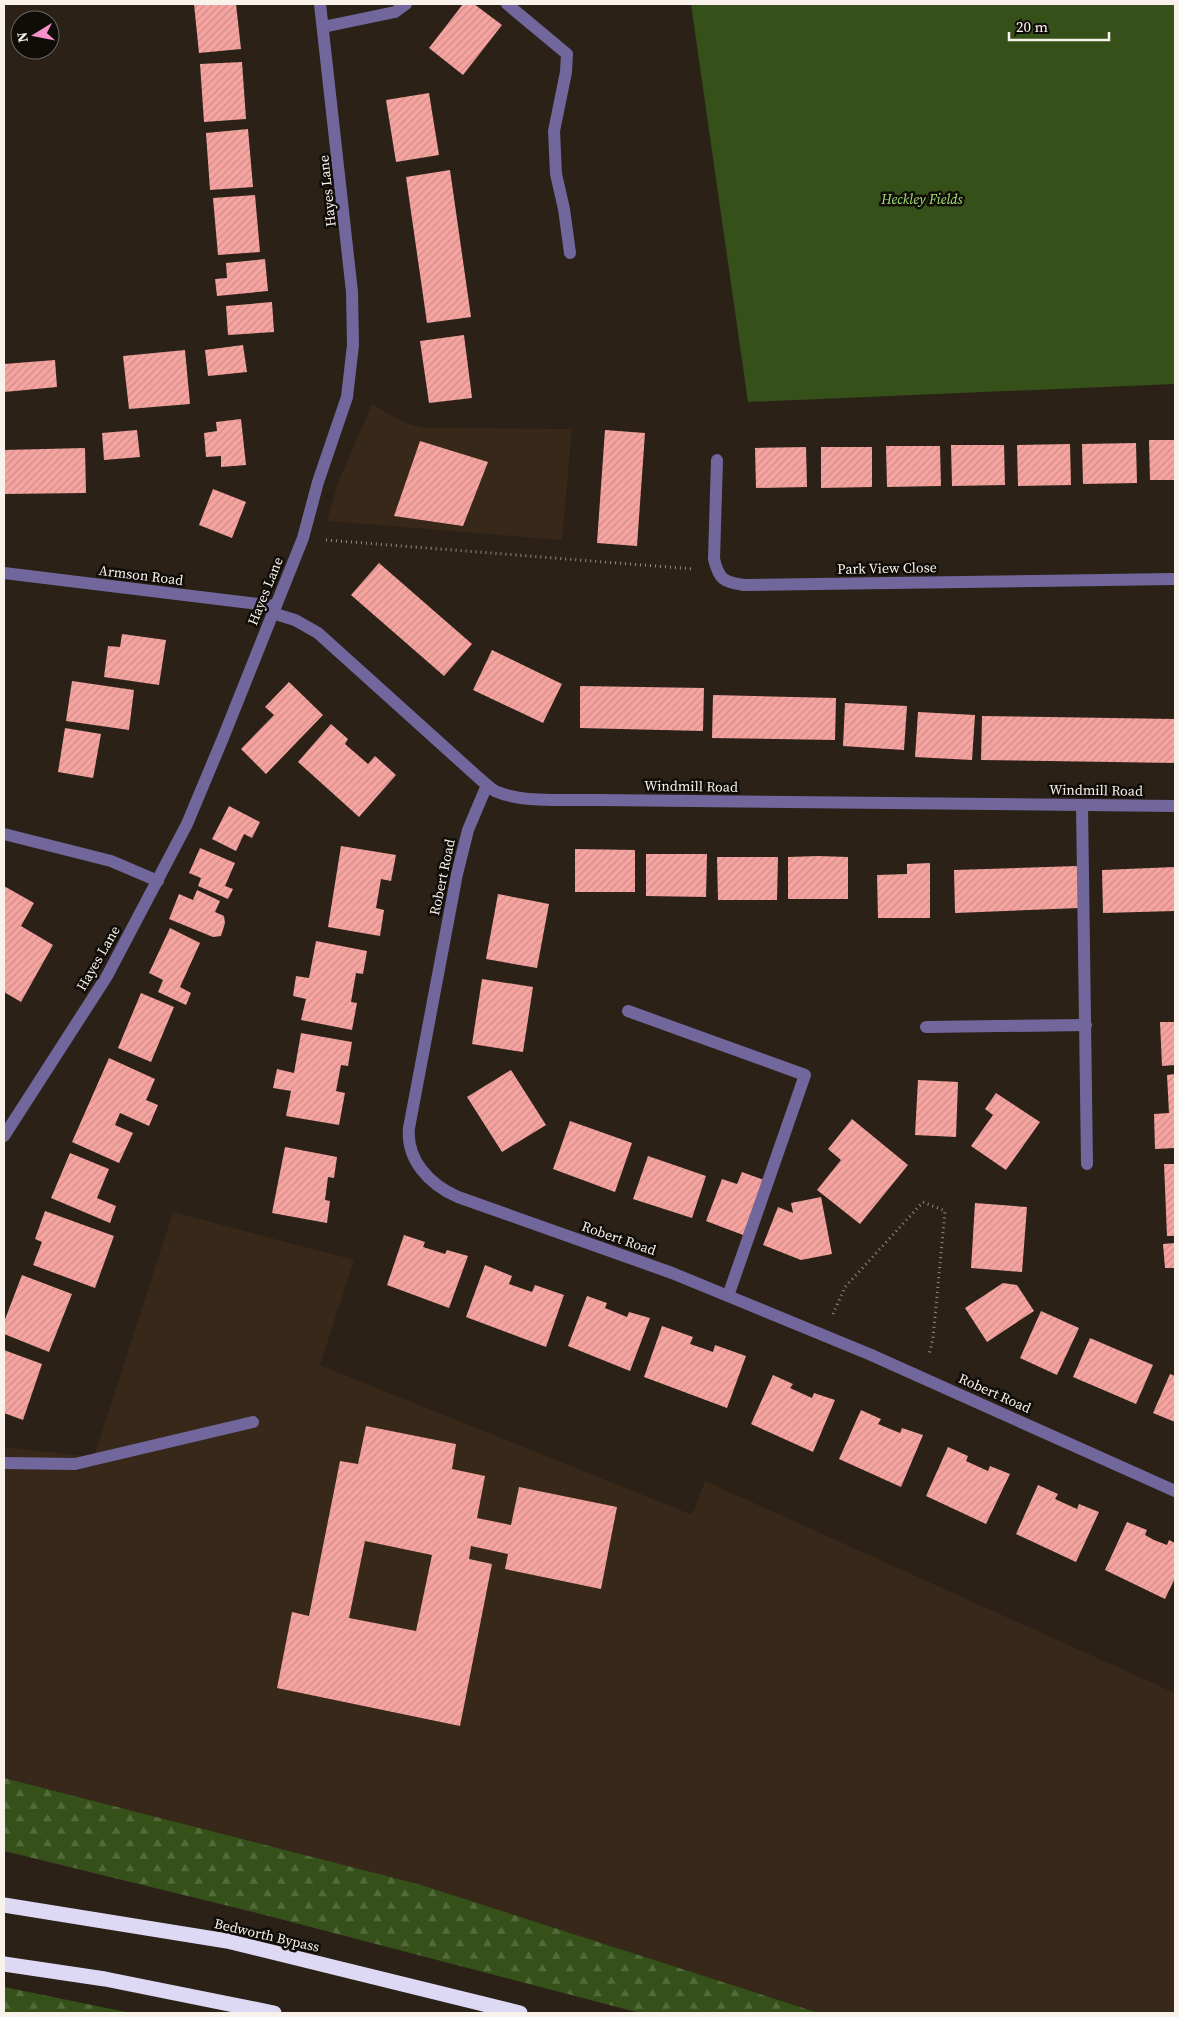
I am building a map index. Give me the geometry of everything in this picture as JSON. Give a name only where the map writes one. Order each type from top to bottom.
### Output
[{"type":"highway","name":"Bedworth Bypass","points":[[4,1905],[227,1941],[520,2013]]},
{"type":"highway","points":[[4,1964],[105,1979],[274,2013]]},
{"type":"street","name":"Hayes Lane","points":[[4,1136],[107,976],[187,824],[303,538],[318,482],[347,397],[353,345],[352,292],[320,4]]},
{"type":"street","points":[[323,27],[395,12],[406,4]]},
{"type":"street","points":[[507,4],[567,54],[566,72],[554,131],[556,174],[564,209],[570,253]]},
{"type":"street","points":[[716,571],[714,559],[717,460]]},
{"type":"street","name":"Park View Close","points":[[716,571],[723,580],[744,585],[1175,579]]},
{"type":"street","name":"Armson Road","points":[[4,574],[273,609]]},
{"type":"street","name":"Windmill Road","points":[[273,609],[318,633],[487,785],[508,796],[526,798],[1175,806]]},
{"type":"street","name":"Robert Road","points":[[487,785],[468,830],[457,874],[409,1128],[408,1139],[425,1175],[443,1191],[458,1198],[672,1273],[824,1335],[1175,1491]]},
{"type":"street","points":[[1082,805],[1088,1164]]},
{"type":"street","points":[[4,834],[111,861],[158,881]]},
{"type":"street","points":[[628,1011],[805,1074],[728,1296]]},
{"type":"street","points":[[926,1027],[1086,1025]]},
{"type":"street","points":[[4,1464],[75,1464],[253,1422]]},
{"type":"path","points":[[303,538],[716,571]]},
{"type":"path","points":[[824,1335],[845,1288],[923,1202],[945,1211],[933,1338],[923,1378]]},
{"type":"shaded area","points":[[372,404],[405,423],[424,428],[572,429],[562,540],[327,521],[339,480]]},
{"type":"shaded area","points":[[173,1212],[354,1260],[320,1365],[692,1515],[705,1481],[1175,1693],[1175,2013],[819,2013],[418,1884],[4,1778],[4,1447],[94,1457]]},
{"type":"green space","name":"Heckley Fields","points":[[691,4],[1175,4],[1175,384],[748,402]]},
{"type":"green space","points":[[4,1778],[418,1884],[819,2013],[640,2013],[257,1913],[4,1851]]},
{"type":"green space","points":[[4,1987],[131,2013],[4,2013]]},
{"type":"building","points":[[194,4],[236,4],[241,49],[199,53]]},
{"type":"building","points":[[463,4],[474,4],[502,25],[463,75],[429,48]]},
{"type":"building","points":[[242,62],[246,119],[204,122],[200,64]]},
{"type":"building","points":[[429,93],[439,155],[396,162],[386,100]]},
{"type":"building","points":[[248,129],[253,187],[210,190],[206,133]]},
{"type":"building","points":[[450,170],[471,317],[427,323],[406,177]]},
{"type":"building","points":[[255,195],[260,252],[218,255],[213,198]]},
{"type":"building","points":[[265,259],[268,291],[217,296],[215,279],[227,278],[226,263]]},
{"type":"building","points":[[272,302],[274,332],[228,335],[226,306]]},
{"type":"building","points":[[464,335],[472,398],[429,403],[420,341]]},
{"type":"building","points":[[243,345],[247,372],[208,376],[205,350]]},
{"type":"building","points":[[185,350],[190,404],[129,409],[123,356]]},
{"type":"building","points":[[55,360],[57,387],[4,392],[4,364]]},
{"type":"building","points":[[241,419],[246,465],[221,467],[221,456],[206,457],[204,433],[217,431],[216,422]]},
{"type":"building","points":[[137,430],[140,457],[104,460],[102,433]]},
{"type":"building","points":[[605,430],[645,433],[637,546],[597,543]]},
{"type":"building","points":[[1149,440],[1175,440],[1175,480],[1150,480]]},
{"type":"building","points":[[420,441],[488,462],[463,526],[394,516]]},
{"type":"building","points":[[1136,443],[1137,483],[1083,484],[1082,444]]},
{"type":"building","points":[[1070,444],[1071,485],[1018,486],[1017,445]]},
{"type":"building","points":[[951,445],[1004,445],[1005,485],[952,486]]},
{"type":"building","points":[[886,446],[940,446],[941,486],[887,487]]},
{"type":"building","points":[[806,447],[807,487],[756,488],[755,448]]},
{"type":"building","points":[[821,447],[872,447],[872,487],[821,488]]},
{"type":"building","points":[[85,448],[86,493],[4,494],[4,450]]},
{"type":"building","points":[[213,489],[246,502],[232,538],[199,525]]},
{"type":"building","points":[[379,563],[472,644],[444,676],[351,595]]},
{"type":"building","points":[[122,634],[166,640],[159,685],[104,677],[108,646],[120,647]]},
{"type":"building","points":[[492,650],[562,684],[543,723],[473,690]]},
{"type":"building","points":[[72,681],[134,690],[129,730],[66,721]]},
{"type":"building","points":[[289,682],[323,715],[266,774],[241,749],[274,715],[265,707]]},
{"type":"building","points":[[580,686],[704,688],[703,731],[580,728]]},
{"type":"building","points":[[713,695],[836,698],[835,740],[712,738]]},
{"type":"building","points":[[845,703],[907,706],[904,750],[843,746]]},
{"type":"building","points":[[918,712],[975,715],[972,760],[915,757]]},
{"type":"building","points":[[982,716],[1175,719],[1175,763],[981,760]]},
{"type":"building","points":[[331,724],[348,739],[345,744],[368,764],[375,756],[396,775],[359,817],[298,762]]},
{"type":"building","points":[[65,728],[101,734],[93,778],[58,772]]},
{"type":"building","points":[[229,806],[260,822],[252,838],[244,834],[236,851],[212,839]]},
{"type":"building","points":[[341,846],[396,855],[391,881],[381,879],[376,908],[384,910],[380,936],[328,927]]},
{"type":"building","points":[[200,848],[235,863],[225,886],[233,889],[228,899],[198,886],[201,878],[189,873]]},
{"type":"building","points":[[575,849],[635,850],[635,892],[575,892]]},
{"type":"building","points":[[646,854],[707,854],[706,897],[646,896]]},
{"type":"building","points":[[717,857],[778,857],[777,900],[718,900]]},
{"type":"building","points":[[788,857],[848,857],[848,899],[788,899]]},
{"type":"building","points":[[930,863],[930,918],[878,918],[877,875],[907,874],[907,864]]},
{"type":"building","points":[[1077,866],[1079,908],[955,913],[954,870]]},
{"type":"building","points":[[1175,867],[1175,911],[1103,913],[1102,870]]},
{"type":"building","points":[[4,886],[34,903],[21,926],[53,945],[21,1002],[4,992]]},
{"type":"building","points":[[197,890],[220,901],[215,912],[224,916],[225,923],[221,936],[213,937],[169,919],[179,894],[193,900]]},
{"type":"building","points":[[498,894],[549,904],[537,968],[486,959]]},
{"type":"building","points":[[170,928],[200,943],[180,987],[191,993],[186,1005],[158,992],[163,980],[149,973]]},
{"type":"building","points":[[316,941],[367,951],[363,974],[356,973],[351,1002],[357,1003],[352,1030],[301,1020],[306,999],[293,996],[296,976],[309,978]]},
{"type":"building","points":[[482,979],[533,987],[523,1052],[472,1044]]},
{"type":"building","points":[[141,993],[174,1007],[151,1062],[118,1048]]},
{"type":"building","points":[[1160,1022],[1175,1022],[1175,1065],[1162,1066]]},
{"type":"building","points":[[301,1033],[352,1042],[348,1066],[341,1065],[336,1091],[345,1093],[339,1125],[286,1116],[291,1091],[273,1088],[277,1069],[294,1073]]},
{"type":"building","points":[[109,1058],[155,1079],[146,1100],[158,1105],[149,1126],[120,1113],[115,1125],[133,1133],[119,1163],[72,1142]]},
{"type":"building","points":[[511,1070],[546,1125],[502,1152],[467,1097]]},
{"type":"building","points":[[1175,1074],[1175,1148],[1155,1149],[1154,1114],[1169,1113],[1167,1075]]},
{"type":"building","points":[[918,1080],[958,1082],[956,1137],[915,1135]]},
{"type":"building","points":[[996,1093],[1040,1122],[1006,1170],[971,1146],[993,1115],[985,1109]]},
{"type":"building","points":[[852,1119],[908,1165],[860,1224],[817,1190],[841,1160],[828,1149]]},
{"type":"building","points":[[570,1121],[632,1143],[615,1192],[553,1169]]},
{"type":"building","points":[[285,1147],[337,1157],[334,1178],[328,1177],[325,1200],[330,1201],[327,1223],[272,1213]]},
{"type":"building","points":[[70,1153],[109,1169],[97,1198],[116,1206],[110,1223],[51,1198]]},
{"type":"building","points":[[648,1156],[706,1176],[692,1218],[633,1199]]},
{"type":"building","points":[[1164,1164],[1175,1164],[1175,1236],[1167,1236]]},
{"type":"building","points":[[742,1172],[764,1180],[743,1235],[706,1221],[722,1179],[737,1184]]},
{"type":"building","points":[[821,1197],[832,1254],[801,1260],[763,1245],[778,1207],[793,1213],[791,1203]]},
{"type":"building","points":[[975,1203],[1027,1207],[1022,1272],[971,1268]]},
{"type":"building","points":[[45,1211],[114,1236],[95,1288],[33,1265],[42,1242],[35,1239]]},
{"type":"building","points":[[404,1235],[425,1242],[423,1247],[445,1254],[447,1250],[468,1256],[449,1308],[387,1285]]},
{"type":"building","points":[[1175,1243],[1175,1268],[1165,1268],[1163,1244]]},
{"type":"building","points":[[485,1265],[512,1276],[509,1284],[532,1292],[535,1285],[564,1295],[546,1347],[466,1317]]},
{"type":"building","points":[[22,1275],[72,1294],[49,1352],[4,1334],[4,1322]]},
{"type":"building","points":[[1003,1283],[1017,1285],[1034,1311],[987,1342],[965,1308]]},
{"type":"building","points":[[587,1296],[607,1303],[605,1308],[627,1317],[629,1312],[650,1318],[630,1371],[568,1346]]},
{"type":"building","points":[[1041,1311],[1079,1328],[1057,1375],[1020,1358]]},
{"type":"building","points":[[662,1326],[693,1337],[690,1344],[713,1352],[715,1345],[746,1356],[727,1408],[644,1377]]},
{"type":"building","points":[[1090,1338],[1153,1365],[1136,1404],[1073,1377]]},
{"type":"building","points":[[4,1350],[42,1364],[23,1420],[4,1413]]},
{"type":"building","points":[[1170,1374],[1175,1376],[1175,1422],[1153,1413]]},
{"type":"building","points":[[773,1375],[793,1384],[790,1388],[812,1398],[814,1393],[835,1400],[813,1452],[751,1424]]},
{"type":"building","points":[[861,1410],[881,1419],[878,1424],[900,1433],[902,1428],[923,1435],[901,1487],[839,1459]]},
{"type":"building","points":[[366,1426],[456,1444],[452,1469],[485,1476],[477,1518],[511,1525],[519,1487],[617,1507],[601,1589],[505,1569],[508,1554],[471,1546],[469,1559],[492,1564],[460,1726],[277,1688],[292,1612],[309,1616],[340,1461],[358,1464]],"holes":[[[365,1541],[432,1555],[416,1631],[349,1618]]]},
{"type":"building","points":[[948,1447],[968,1456],[966,1461],[988,1471],[990,1466],[1010,1474],[986,1524],[926,1496]]},
{"type":"building","points":[[1038,1485],[1058,1494],[1055,1499],[1077,1509],[1079,1504],[1099,1512],[1076,1562],[1016,1534]]},
{"type":"building","points":[[1127,1522],[1147,1530],[1145,1535],[1154,1540],[1167,1545],[1169,1540],[1175,1543],[1175,1578],[1165,1599],[1105,1570]]}]
